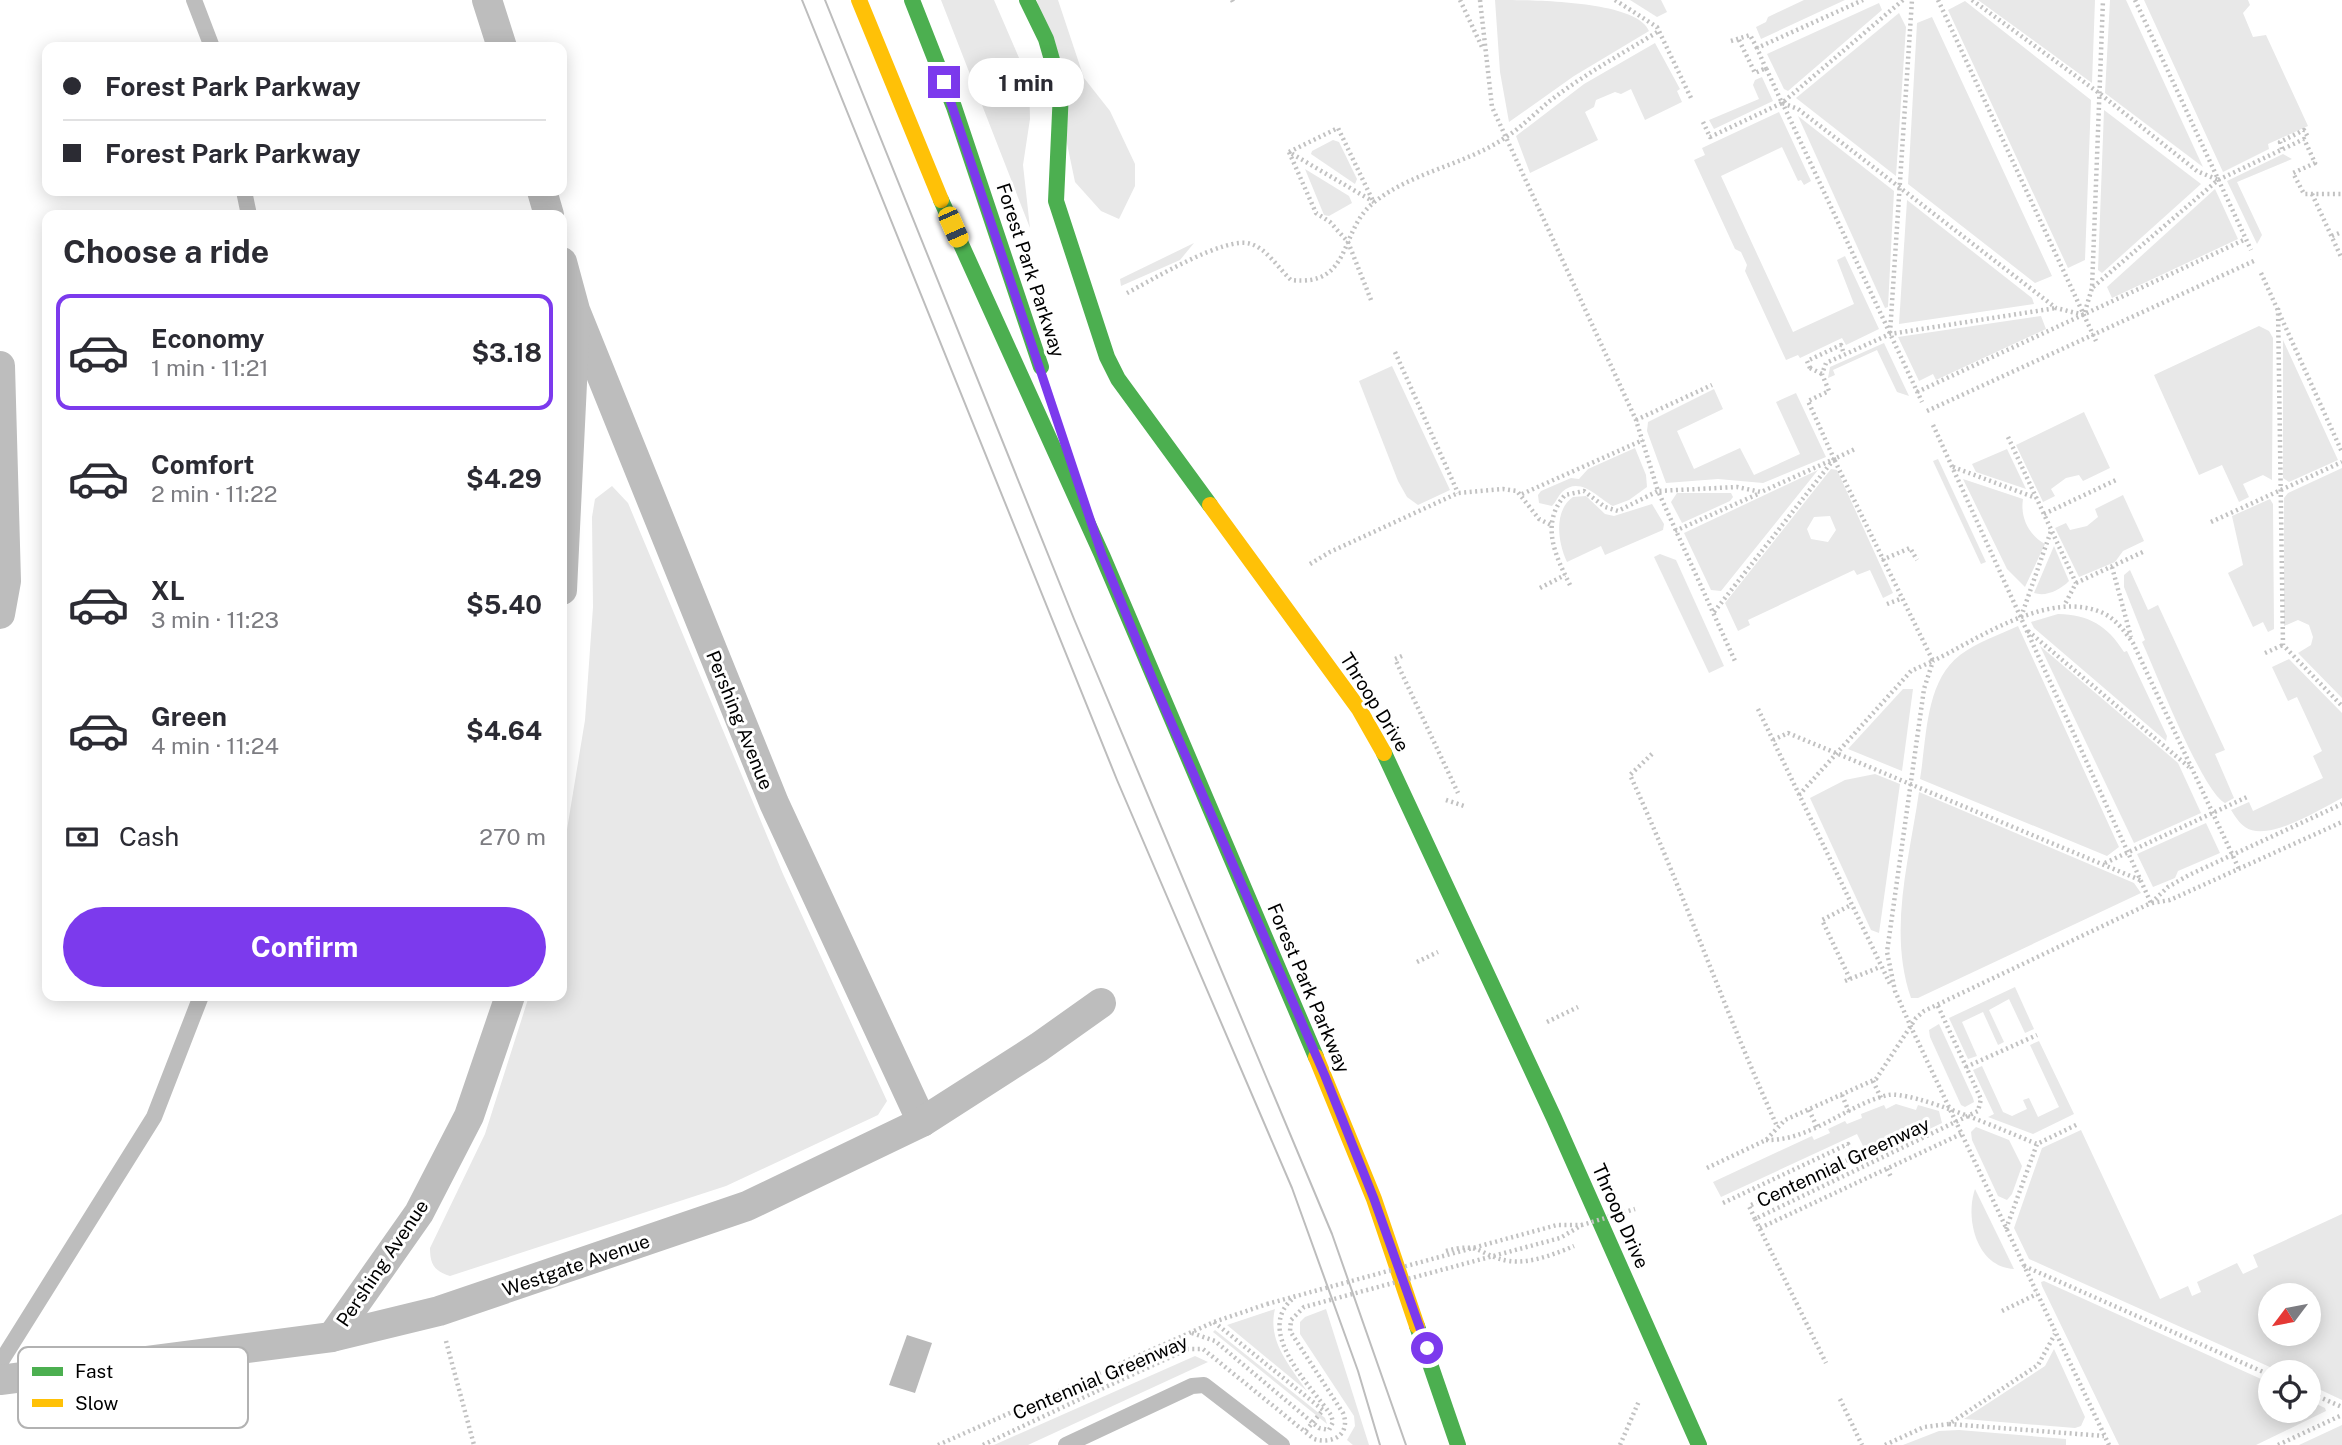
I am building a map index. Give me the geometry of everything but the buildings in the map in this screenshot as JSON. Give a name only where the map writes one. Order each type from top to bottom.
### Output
[{"type":"main road","name":"Forest Park Parkway","points":[[859,0],[942,202],[1102,555],[1374,1199],[1458,1445]]},
{"type":"main road","name":"Forest Park Parkway","points":[[912,0],[954,107],[1046,384]]},
{"type":"main road","name":"Throop Drive","points":[[1027,0],[1046,39],[1060,91],[1056,201],[1107,357],[1118,379],[1344,688],[1381,747],[1554,1118],[1699,1445]]},
{"type":"main road","name":"Forest Park Parkway","points":[[1055,410],[1102,555]]},
{"type":"street","points":[[487,0],[500,42]]},
{"type":"street","name":"Pershing Avenue","points":[[567,280],[575,310],[774,803],[922,1122]]},
{"type":"street","name":"Pershing Avenue","points":[[567,482],[575,310]]},
{"type":"street","points":[[0,366],[6,581],[0,614]]},
{"type":"street","name":"Pershing Avenue","points":[[332,1337],[419,1213],[469,1116],[508,1001]]},
{"type":"street","name":"Westgate Avenue","points":[[248,1348],[332,1337],[439,1311],[747,1206],[922,1122],[1039,1047],[1101,1003]]},
{"type":"street","name":"Westgate Avenue","points":[[0,1380],[18,1378]]},
{"type":"lane","points":[[194,0],[210,42]]},
{"type":"lane","points":[[0,1363],[154,1117],[199,1001]]},
{"type":"lane","points":[[1066,1445],[1192,1386],[1204,1385],[1282,1445]]},
{"type":"path","points":[[1462,0],[1485,53]]},
{"type":"path","points":[[1480,0],[1492,107],[1636,420],[1658,491],[1735,661]]},
{"type":"path","points":[[1615,0],[1634,10],[1659,31],[1691,98]]},
{"type":"path","points":[[1757,48],[1863,0]]},
{"type":"path","points":[[1703,122],[1710,137],[1782,103],[1903,0]]},
{"type":"path","points":[[1890,334],[1912,0]]},
{"type":"path","points":[[1938,0],[2095,338]]},
{"type":"path","points":[[1972,0],[2099,93],[2197,171],[2218,180]]},
{"type":"path","points":[[2084,315],[2092,288],[2103,0]]},
{"type":"path","points":[[2134,0],[2251,250]]},
{"type":"path","points":[[1127,293],[1204,254],[1237,242],[1252,244],[1291,280],[1310,281],[1344,257],[1348,242],[1364,212],[1374,202],[1505,138],[1581,79],[1659,31]]},
{"type":"path","points":[[1731,41],[1750,35],[1757,48],[1922,402]]},
{"type":"path","points":[[1740,40],[1755,73],[1766,68]]},
{"type":"path","points":[[1782,103],[1798,109],[1901,186],[2056,308]]},
{"type":"path","points":[[1289,152],[1338,128],[1374,202]]},
{"type":"path","points":[[2092,288],[2218,180],[2308,137],[2315,163],[2293,173],[2304,194],[2342,194]]},
{"type":"path","points":[[1289,152],[1374,202]]},
{"type":"path","points":[[1289,152],[1316,213],[1330,222],[1348,242],[1371,300]]},
{"type":"path","points":[[2312,194],[2342,258]]},
{"type":"path","points":[[2332,236],[2342,232]]},
{"type":"path","points":[[1917,392],[2246,239]]},
{"type":"path","points":[[1927,411],[2095,338],[2256,260]]},
{"type":"path","points":[[2261,273],[2342,452]]},
{"type":"path","points":[[1822,374],[1826,363],[1890,334],[2056,308],[2084,315]]},
{"type":"path","points":[[2278,308],[2283,645],[2342,706]]},
{"type":"path","points":[[1844,354],[1841,345],[1807,361],[1810,368],[1822,374],[1829,391],[1808,401],[1900,599],[1933,661],[1924,689],[1889,930],[1889,971],[1895,992]]},
{"type":"path","points":[[1395,352],[1458,493]]},
{"type":"path","points":[[1804,371],[1810,368]]},
{"type":"path","points":[[1636,420],[1712,385]]},
{"type":"path","points":[[1933,425],[2151,903]]},
{"type":"path","points":[[2008,437],[2076,583]]},
{"type":"path","points":[[1310,564],[1329,552],[1458,493],[1503,489],[1522,494],[1643,440]]},
{"type":"path","points":[[1675,531],[1854,449]]},
{"type":"path","points":[[1714,612],[1834,459]]},
{"type":"path","points":[[2211,522],[2342,462]]},
{"type":"path","points":[[1952,467],[2037,499]]},
{"type":"path","points":[[2044,514],[2116,480]]},
{"type":"path","points":[[1570,585],[1553,545],[1551,525],[1560,501],[1571,492],[1584,491],[1605,507],[1618,511],[1658,491],[1737,487],[1761,492]]},
{"type":"path","points":[[1522,494],[1539,519],[1551,525]]},
{"type":"path","points":[[2021,618],[2051,531]]},
{"type":"path","points":[[1882,560],[1910,548],[1917,560]]},
{"type":"path","points":[[2064,606],[2076,583],[2145,551]]},
{"type":"path","points":[[2112,567],[2133,643],[2239,869]]},
{"type":"path","points":[[1540,588],[1565,575]]},
{"type":"path","points":[[1887,604],[1900,599]]},
{"type":"path","points":[[1799,795],[1911,671],[2021,618],[2045,608],[2064,606],[2105,614],[2133,643]]},
{"type":"path","points":[[2026,630],[2193,770]]},
{"type":"path","points":[[2266,653],[2283,645]]},
{"type":"path","points":[[1402,656],[1395,659],[1458,793]]},
{"type":"path","points":[[1758,709],[2109,1445]]},
{"type":"path","points":[[1773,740],[1787,733],[2142,880]]},
{"type":"path","points":[[1652,754],[1630,775],[1663,847],[1732,1028],[1777,1126]]},
{"type":"path","points":[[2105,863],[2247,797]]},
{"type":"path","points":[[2151,903],[2168,887],[2342,804]]},
{"type":"path","points":[[1766,1140],[1777,1126],[1873,1081],[1924,1011],[1937,1004],[2151,903],[2170,900],[2340,823],[2342,832]]},
{"type":"path","points":[[1851,905],[1822,920],[1848,980],[1880,967]]},
{"type":"path","points":[[1417,962],[1444,948]]},
{"type":"path","points":[[1937,1004],[1981,1099],[1978,1111],[1971,1117]]},
{"type":"path","points":[[1547,1022],[1578,1007]]},
{"type":"path","points":[[1966,1067],[2037,1035]]},
{"type":"path","points":[[1873,1081],[1881,1098]]},
{"type":"path","points":[[1842,1095],[1849,1112]]},
{"type":"path","points":[[1707,1168],[1766,1140],[1783,1140],[1881,1098],[1895,1095],[1949,1109],[2037,1144]]},
{"type":"path","points":[[1809,1110],[1816,1127]]},
{"type":"path","name":"Centennial Greenway","points":[[1723,1203],[1849,1144],[1854,1157],[1749,1206],[1755,1219],[1971,1117]]},
{"type":"path","points":[[2006,1230],[2037,1144],[2078,1124]]},
{"type":"path","points":[[1760,1227],[1961,1135]]},
{"type":"path","points":[[1887,1169],[1891,1177]]},
{"type":"path","name":"Centennial Greenway","points":[[983,1445],[1188,1349],[1203,1349],[1314,1439],[1324,1444],[1334,1442],[1345,1430],[1346,1421],[1294,1341],[1291,1320],[1296,1313],[1314,1303],[1560,1238],[1583,1225],[1635,1209]]},
{"type":"path","points":[[1755,1219],[1826,1363]]},
{"type":"path","name":"Centennial Greenway","points":[[938,1445],[1224,1318],[1557,1225],[1583,1225]]},
{"type":"path","points":[[1446,1251],[1474,1247],[1499,1258],[1525,1261],[1585,1242]]},
{"type":"path","points":[[2024,1265],[2258,1370]]},
{"type":"path","points":[[2002,1311],[2037,1294]]},
{"type":"path","name":"Centennial Greenway","points":[[1192,1333],[1215,1341],[1320,1428],[1329,1430],[1333,1427],[1331,1415],[1282,1344],[1278,1332],[1280,1311],[1295,1297]]},
{"type":"path","points":[[439,1311],[474,1445]]},
{"type":"path","points":[[1214,1322],[1323,1410],[1301,1436]]},
{"type":"path","points":[[1948,1424],[2038,1366],[2055,1334]]},
{"type":"path","points":[[2321,1398],[2342,1407]]},
{"type":"path","points":[[1620,1445],[1633,1420],[1639,1399]]},
{"type":"path","points":[[1840,1399],[1862,1445]]},
{"type":"path","points":[[2278,1445],[2342,1415]]},
{"type":"path","points":[[1885,1445],[1924,1427],[1948,1424],[2104,1436]]},
{"type":"shaded area","points":[[941,0],[994,0],[1029,81],[1030,119],[1023,165],[1030,228]]},
{"type":"shaded area","points":[[1037,0],[1058,0],[1084,78],[1110,111],[1135,164],[1135,186],[1119,219],[1101,211],[1075,182]]},
{"type":"shaded area","points":[[1495,0],[1556,2],[1604,8],[1625,13],[1640,21],[1649,31],[1574,76],[1509,122],[1500,72]]},
{"type":"shaded area","points":[[1630,0],[1661,0],[1667,12],[1657,17]]},
{"type":"shaded area","points":[[1804,0],[1845,0],[1761,39],[1756,27],[1766,22],[1768,17]]},
{"type":"shaded area","points":[[1978,0],[2095,0],[2092,83]]},
{"type":"shaded area","points":[[2110,0],[2126,0],[2203,167],[2105,93]]},
{"type":"shaded area","points":[[2144,0],[2248,0],[2250,5],[2243,13],[2253,37],[2266,35],[2308,126],[2268,144],[2269,149],[2223,172]]},
{"type":"shaded area","points":[[1965,1],[2091,100],[2085,260],[2068,268],[1948,10]]},
{"type":"shaded area","points":[[1879,3],[1882,10],[1788,91],[1784,89],[1767,54]]},
{"type":"shaded area","points":[[1899,13],[1906,27],[1896,176],[1796,98]]},
{"type":"shaded area","points":[[1932,17],[2052,276],[2035,283],[1908,184],[1917,23]]},
{"type":"shaded area","points":[[1655,43],[1680,89],[1677,91],[1682,102],[1645,120],[1631,89],[1596,100],[1594,107],[1585,112],[1598,140],[1530,173],[1516,136],[1584,84]]},
{"type":"shaded area","points":[[1762,77],[1773,101],[1714,129],[1709,120],[1759,99],[1753,85],[1755,80]]},
{"type":"shaded area","points":[[2104,110],[2201,184],[2102,273],[2098,270]]},
{"type":"shaded area","points":[[1779,112],[1811,181],[1804,185],[1801,180],[1798,181],[1782,147],[1721,176],[1793,332],[1854,304],[1837,260],[1845,256],[1879,329],[1846,345],[1842,338],[1800,358],[1798,355],[1786,360],[1745,271],[1747,265],[1741,252],[1735,249],[1694,160],[1705,155],[1702,148]]},
{"type":"shaded area","points":[[1798,116],[1894,191],[1888,307],[1885,308]]},
{"type":"shaded area","points":[[1333,140],[1339,142],[1357,179],[1355,184],[1311,154]]},
{"type":"shaded area","points":[[2283,154],[2292,159],[2237,182],[2262,235],[2257,244],[2227,181]]},
{"type":"shaded area","points":[[1305,169],[1349,196],[1352,203],[1329,216],[1324,215]]},
{"type":"shaded area","points":[[2215,189],[2238,239],[2112,298],[2107,287]]},
{"type":"shaded area","points":[[1907,200],[2032,298],[2034,304],[1899,324]]},
{"type":"shaded area","points":[[1194,243],[1180,260],[1121,286],[1120,279]]},
{"type":"shaded area","points":[[2041,316],[2046,329],[1936,380],[1933,374],[1919,381],[1898,337]]},
{"type":"shaded area","points":[[2259,326],[2269,331],[2273,338],[2272,480],[2263,475],[2243,484],[2249,497],[2239,502],[2222,465],[2199,475],[2154,375]]},
{"type":"shaded area","points":[[2283,340],[2338,460],[2289,482],[2283,478]]},
{"type":"shaded area","points":[[1884,343],[1909,396],[1897,392],[1877,350],[1833,370],[1835,375],[1828,378],[1830,367]]},
{"type":"shaded area","points":[[1392,366],[1450,490],[1418,505],[1407,497],[1398,481],[1359,381]]},
{"type":"shaded area","points":[[1714,389],[1723,409],[1677,431],[1694,469],[1740,448],[1754,475],[1800,454],[1776,402],[1796,393],[1826,457],[1763,483],[1718,479],[1666,483],[1647,431],[1648,422]]},
{"type":"shaded area","points":[[2084,412],[2110,468],[2083,481],[2079,475],[2066,478],[2051,489],[2055,496],[2043,502],[2016,445]]},
{"type":"shaded area","points":[[1635,448],[1646,475],[1647,487],[1629,500],[1613,506],[1589,490],[1575,486],[1562,492],[1552,506],[1539,503],[1538,495],[1541,491],[1571,478],[1579,479],[1588,469]]},
{"type":"shaded area","points":[[2007,449],[2026,489],[1976,472],[1972,464]]},
{"type":"shaded area","points":[[1938,459],[1986,562],[1981,564],[1933,461]]},
{"type":"shaded area","points":[[2342,468],[2342,698],[2298,653],[2311,645],[2313,637],[2309,625],[2298,620],[2284,626],[2284,498],[2288,493]]},
{"type":"shaded area","points":[[1831,469],[1837,470],[1893,593],[1883,598],[1870,570],[1857,575],[1854,570],[1748,620],[1750,625],[1738,631],[1725,603]],"holes":[[[1830,516],[1836,530],[1828,542],[1811,539],[1807,529],[1814,517]]]},
{"type":"shaded area","points":[[1818,470],[1721,591],[1711,590],[1684,533]]},
{"type":"shaded area","points":[[1963,479],[2023,499],[2023,513],[2027,525],[2034,536],[2045,544],[2025,587],[2007,569]]},
{"type":"shaded area","points":[[612,486],[628,503],[783,874],[887,1101],[878,1115],[726,1186],[450,1276],[434,1266],[430,1248],[485,1134],[527,1001],[567,1001],[567,830],[585,720],[593,607],[592,517],[595,499]]},
{"type":"shaded area","points":[[1677,493],[1731,493],[1733,497],[1730,501],[1682,523],[1671,502]]},
{"type":"shaded area","points":[[2123,495],[2144,541],[2123,551],[2115,562],[2079,577],[2055,528],[2066,523],[2070,530],[2087,526],[2098,517],[2095,509]]},
{"type":"shaded area","points":[[1586,496],[1605,514],[1614,516],[1652,504],[1664,524],[1663,530],[1605,555],[1601,546],[1567,562],[1561,546],[1559,528],[1562,510],[1573,497]]},
{"type":"shaded area","points":[[2270,499],[2273,504],[2274,629],[2268,632],[2263,622],[2253,627],[2228,573],[2243,565],[2232,516]]},
{"type":"shaded area","points":[[2054,546],[2069,581],[2053,592],[2034,593]]},
{"type":"shaded area","points":[[1660,554],[1676,560],[1724,666],[1709,673],[1654,557]]},
{"type":"shaded area","points":[[2130,570],[2148,610],[2158,605],[2225,750],[2215,754],[2234,798],[2225,803],[2215,794],[2192,755],[2142,642],[2145,640],[2124,587],[2124,575]]},
{"type":"shaded area","points":[[2058,614],[2096,623],[2111,635],[2124,652],[2127,651],[2167,736],[2166,741],[2034,628],[2031,622]]},
{"type":"shaded area","points":[[2018,626],[2119,847],[2107,856],[1920,779],[1929,711],[1940,680],[1960,655]]},
{"type":"shaded area","points":[[2040,646],[2178,763],[2201,813],[2134,843]]},
{"type":"shaded area","points":[[2289,659],[2342,713],[2342,798],[2294,823],[2267,831],[2255,831],[2245,827],[2231,810],[2249,802],[2253,811],[2323,778],[2313,756],[2322,751],[2297,697],[2288,701],[2272,667]]},
{"type":"shaded area","points":[[1903,689],[1913,689],[1902,771],[1848,749]]},
{"type":"shaded area","points":[[1875,774],[1900,784],[1879,933],[1871,930],[1810,798],[1845,780]]},
{"type":"shaded area","points":[[1919,792],[2134,883],[2141,893],[1918,998],[1911,998],[1904,973],[1901,922],[1906,870]]},
{"type":"shaded area","points":[[2206,823],[2220,853],[2178,871],[2175,878],[2153,887],[2137,854]]},
{"type":"shaded area","points":[[2015,987],[2034,1029],[2025,1033],[2009,999],[1989,1010],[2004,1042],[1998,1045],[1983,1012],[1962,1022],[1977,1056],[1968,1059],[1949,1018]]},
{"type":"shaded area","points":[[1939,1024],[1973,1098],[1974,1102],[1965,1107],[1961,1105],[1930,1037],[1929,1030]]},
{"type":"shaded area","points":[[2039,1041],[2074,1114],[2033,1134],[1988,1117],[1994,1114],[1973,1070],[1982,1066],[2003,1112],[2012,1116],[2027,1109],[2023,1100],[2029,1098],[2038,1117],[2059,1107],[2030,1045]]},
{"type":"shaded area","points":[[1896,1104],[1916,1110],[1918,1105],[1939,1111],[1942,1123],[1869,1158],[1857,1134],[1721,1197],[1713,1182],[1812,1136],[1814,1140],[1830,1133],[1828,1129],[1845,1121],[1847,1124],[1862,1118],[1861,1114],[1884,1105],[1886,1109]]},
{"type":"shaded area","points":[[1976,1127],[2009,1140],[2022,1166],[2012,1194],[2007,1200],[1998,1196],[1972,1140],[1971,1132]]},
{"type":"shaded area","points":[[2081,1130],[2160,1299],[2188,1286],[2192,1296],[2201,1292],[2197,1282],[2237,1263],[2243,1274],[2258,1267],[2253,1255],[2342,1214],[2342,1400],[2321,1390],[2321,1360],[2258,1362],[2029,1259],[2014,1228],[2042,1148]]},
{"type":"shaded area","points":[[1975,1189],[2014,1269],[1990,1260],[1982,1250],[1973,1227],[1972,1201]]},
{"type":"shaded area","points":[[2044,1281],[2258,1378],[2258,1423],[2301,1423],[2256,1445],[2119,1445],[2041,1282]]},
{"type":"shaded area","points":[[1275,1309],[1273,1321],[1277,1342],[1287,1363],[1307,1391],[1227,1325]]},
{"type":"shaded area","points":[[1326,1309],[1369,1445],[1353,1445],[1347,1440],[1355,1426],[1354,1416],[1300,1334],[1300,1322],[1305,1317]]},
{"type":"shaded area","points":[[1215,1330],[1325,1418],[1327,1424],[1213,1332]]},
{"type":"shaded area","points":[[907,1335],[932,1343],[915,1393],[889,1385]]},
{"type":"shaded area","points":[[2054,1349],[2085,1417],[2081,1426],[2075,1428],[1964,1419],[2045,1366]]},
{"type":"shaded area","points":[[1195,1356],[1208,1362],[1028,1445],[994,1445]]},
{"type":"shaded area","points":[[2342,1425],[2342,1445],[2299,1445]]},
{"type":"shaded area","points":[[1959,1430],[2066,1439],[2066,1445],[1903,1445],[1939,1431]]},
{"type":"tram line","points":[[802,0],[1117,780],[1292,1188],[1358,1371],[1380,1445]]},
{"type":"tram line","points":[[825,0],[1074,619],[1332,1234],[1406,1445]]},
{"type":"traffic: fast","points":[[912,0],[954,107],[1041,367]]},
{"type":"traffic: fast","points":[[1027,0],[1046,39],[1061,91],[1056,201],[1107,357],[1118,379],[1210,505]]},
{"type":"traffic: fast","points":[[941,200],[1102,555],[1316,1057]]},
{"type":"traffic: fast","points":[[1384,753],[1554,1118],[1699,1445]]},
{"type":"traffic: fast","points":[[1417,1326],[1458,1445]]},
{"type":"traffic: slow","points":[[859,0],[941,200]]},
{"type":"traffic: slow","points":[[1210,505],[1359,709],[1384,753]]},
{"type":"traffic: slow","points":[[1316,1057],[1374,1199],[1417,1326]]},
{"type":"route","points":[[944,82],[981,186],[1102,555],[1155,685],[1325,1076],[1374,1199],[1427,1348]]}]
